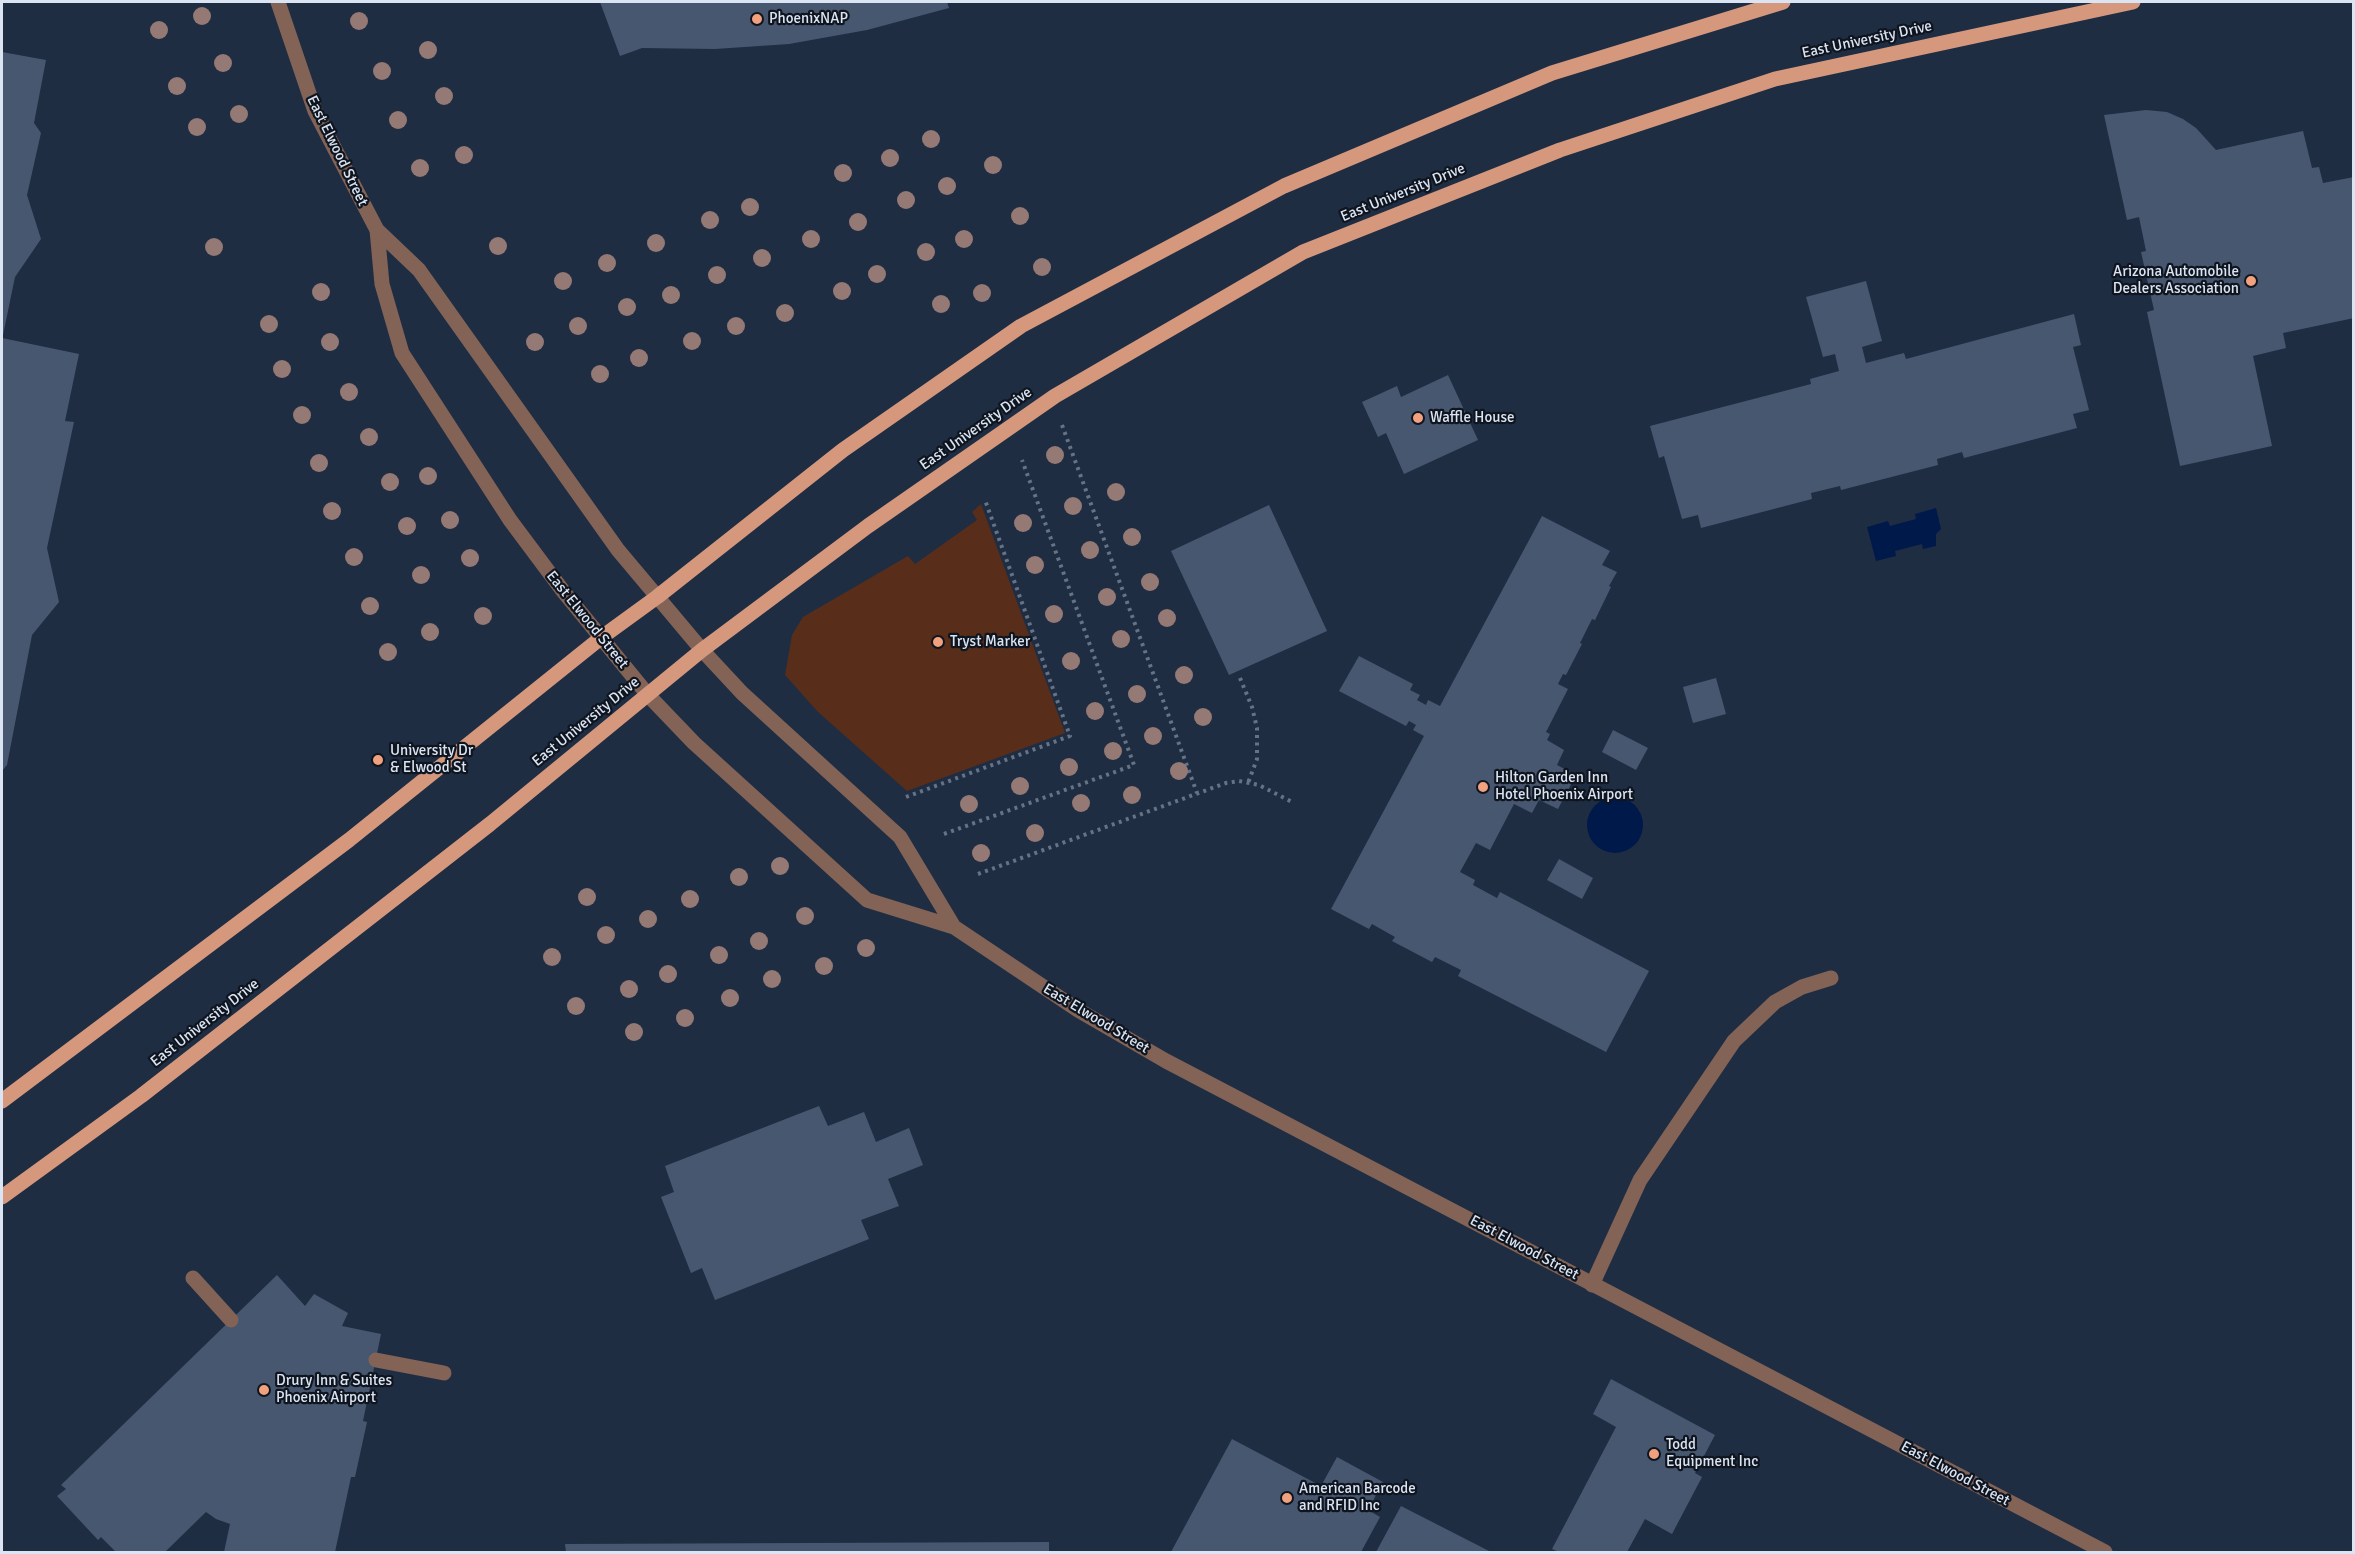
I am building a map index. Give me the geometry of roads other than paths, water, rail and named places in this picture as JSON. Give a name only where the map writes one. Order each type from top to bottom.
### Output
[{"type":"main road","points":[[2,1101],[349,840],[602,637],[657,597],[843,450],[1021,326],[1284,186],[1552,74],[1783,2]]},
{"type":"main road","name":"East University Drive","points":[[2,1197],[141,1096],[490,824],[702,650],[868,526],[1055,396],[1304,252],[1560,150],[1775,78],[2133,2]]},
{"type":"street","name":"East Elwood Street","points":[[278,2],[315,111],[377,230],[419,270],[568,483],[618,550],[702,650],[742,693],[900,837],[954,927]]},
{"type":"street","name":"East Elwood Street","points":[[377,230],[382,284],[402,353],[510,520],[563,591],[648,695],[694,743],[867,900],[954,927],[1078,1010],[1166,1061],[2105,1552]]},
{"type":"street","points":[[1592,1285],[1640,1180],[1734,1041],[1775,1002],[1802,987],[1832,978]]},
{"type":"street","points":[[193,1278],[231,1320]]},
{"type":"street","points":[[376,1360],[444,1373]]},
{"type":"water","points":[[1936,508],[1941,529],[1936,534],[1936,546],[1923,549],[1922,544],[1895,551],[1896,556],[1876,561],[1867,527],[1888,521],[1890,526],[1916,519],[1915,514]]},
{"type":"water","points":[[1610,797],[1620,797],[1635,805],[1641,814],[1643,825],[1641,836],[1635,845],[1620,853],[1610,853],[1599,848],[1592,841],[1587,830],[1587,820],[1592,809],[1599,802]]},
{"type":"place","name":"PhoenixNAP","points":[[757,19]]},
{"type":"place","name":"Arizona Automobile Dealers Association","points":[[2251,281]]},
{"type":"place","name":"Waffle House","points":[[1418,418]]},
{"type":"place","name":"Tryst Marker","points":[[938,642]]},
{"type":"place","name":"University Dr & Elwood St","points":[[378,760]]},
{"type":"place","name":"Hilton Garden Inn Hotel Phoenix Airport","points":[[1483,787]]},
{"type":"place","name":"Drury Inn & Suites Phoenix Airport","points":[[264,1390]]},
{"type":"place","name":"Todd Equipment Inc","points":[[1654,1454]]},
{"type":"place","name":"American Barcode and RFID Inc","points":[[1287,1498]]}]
